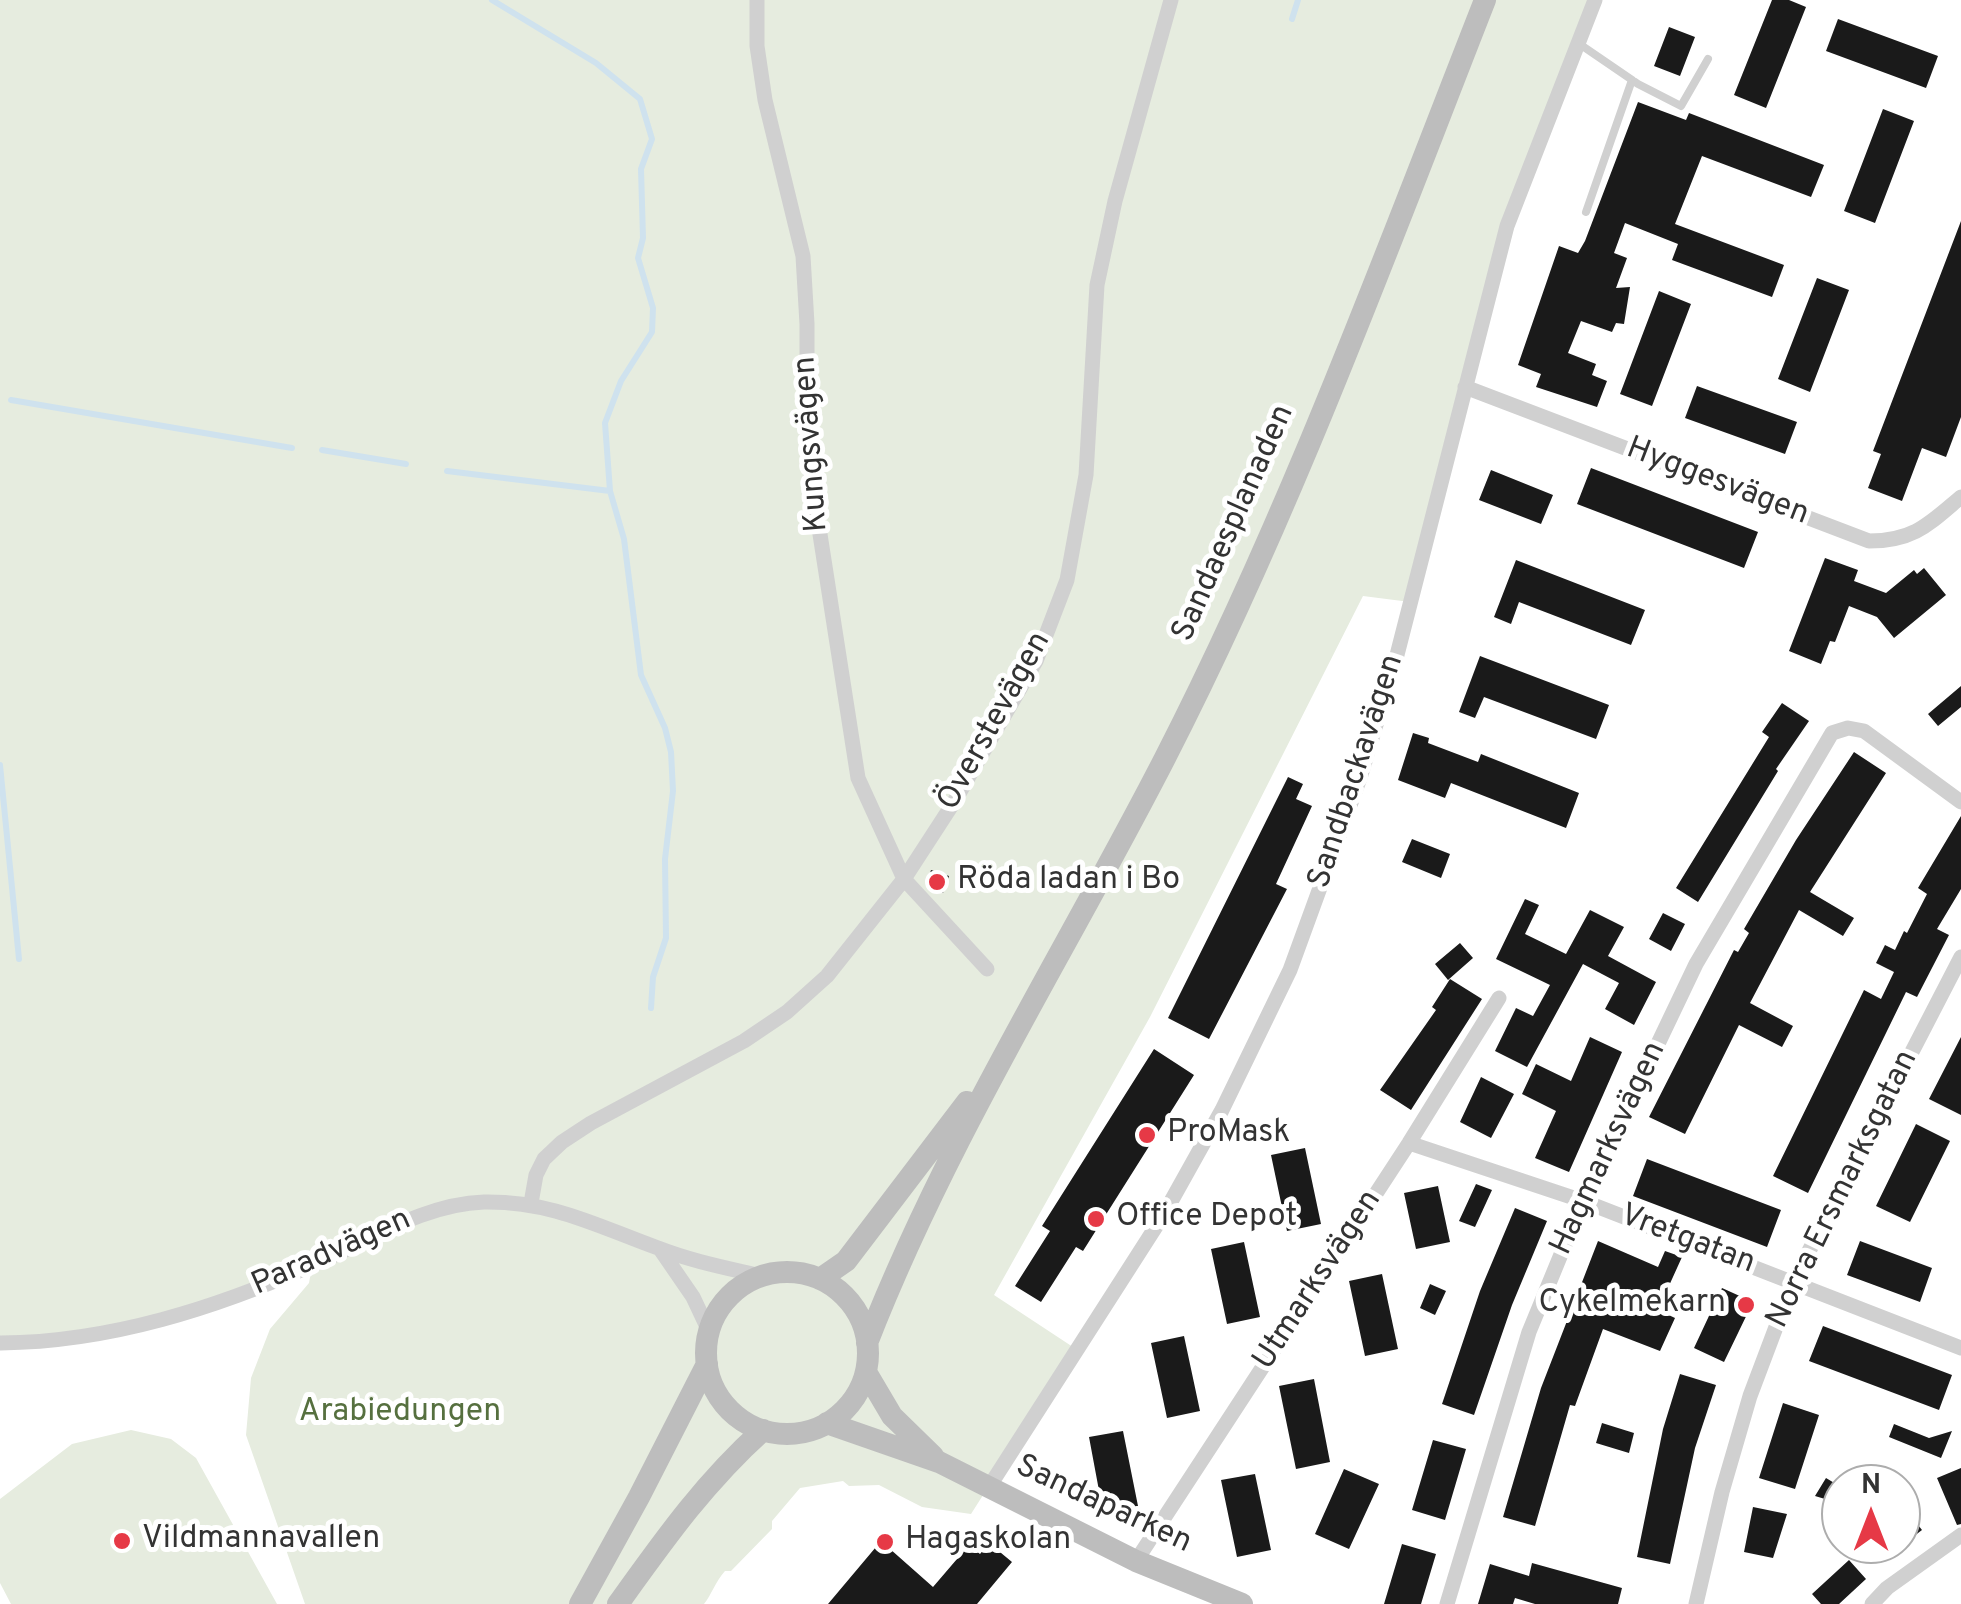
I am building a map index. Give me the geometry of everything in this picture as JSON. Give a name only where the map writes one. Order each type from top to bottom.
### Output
[{"type":"main road","name":"Sandaesplanaden","points":[[867,1343],[916,1227],[1002,1055],[1166,757],[1254,570],[1364,308],[1485,0]]},
{"type":"main road","name":"Sandaesplanaden","points":[[820,1279],[846,1261],[1002,1055]]},
{"type":"main road","points":[[790,1272],[820,1279],[854,1308],[867,1343],[866,1372],[852,1400],[827,1423],[790,1434],[763,1430],[744,1421],[716,1392],[707,1364],[709,1331],[726,1300],[747,1282],[790,1272]]},
{"type":"main road","points":[[580,1604],[707,1364]]},
{"type":"main road","name":"Sandaparken","points":[[866,1372],[892,1416],[939,1462]]},
{"type":"main road","name":"Sandaparken","points":[[827,1423],[939,1462],[1136,1561],[1242,1604]]},
{"type":"main road","points":[[618,1604],[670,1530],[722,1467],[763,1430]]},
{"type":"street","name":"Kungsvägen","points":[[756,0],[757,46],[765,100],[803,256],[807,452],[858,778],[904,879],[987,969]]},
{"type":"street","name":"Överstevägen","points":[[531,1203],[544,1159],[562,1142],[703,1065],[787,1012],[828,976],[904,879],[1036,661],[1067,580],[1086,475],[1096,285],[1115,201],[1171,0]]},
{"type":"street","name":"Sandbackavägen","points":[[989,1487],[1164,1214],[1222,1110],[1290,970],[1360,778],[1397,655],[1507,226],[1595,0]]},
{"type":"street","name":"Hyggesvägen","points":[[1465,387],[1870,541],[1894,541],[1921,531],[1961,497]]},
{"type":"street","name":"Hagmarksvägen","points":[[1448,1604],[1529,1332],[1583,1201],[1696,964],[1832,734],[1864,731],[1961,802]]},
{"type":"street","name":"Norra Ersmarksgatan","points":[[1696,1604],[1750,1396],[1792,1282],[1961,956]]},
{"type":"street","name":"Utmarksvägen","points":[[1136,1561],[1410,1143],[1498,998]]},
{"type":"street","name":"Vretgatan","points":[[1410,1143],[1583,1201],[1961,1348]]},
{"type":"street","name":"Paradvägen","points":[[0,1341],[48,1343],[92,1337],[187,1312],[269,1285],[435,1208],[481,1202],[531,1203],[586,1218],[660,1249],[761,1276]]},
{"type":"street","points":[[660,1249],[693,1297],[709,1331]]},
{"type":"street","points":[[0,1341],[0,1354]]},
{"type":"street","points":[[1872,1604],[1886,1588],[1961,1535]]},
{"type":"lane","points":[[1578,43],[1632,80],[1681,106],[1708,59]]},
{"type":"lane","points":[[1586,212],[1632,80]]},
{"type":"green space","name":"Arabiedungen","points":[[0,0],[1595,0],[1535,152],[1410,602],[1363,596],[1150,1017],[994,1295],[1076,1349],[971,1514],[922,1507],[879,1485],[849,1486],[843,1481],[800,1488],[772,1521],[772,1529],[731,1571],[725,1571],[704,1604],[305,1604],[246,1435],[251,1378],[270,1329],[309,1283],[312,1266],[92,1337],[0,1340]]},
{"type":"green space","name":"Vildmannavallen","points":[[131,1430],[171,1439],[196,1458],[277,1604],[11,1604],[0,1583],[0,1499],[72,1444]]},
{"type":"building","points":[[1772,0],[1789,0],[1806,7],[1766,108],[1734,95]]},
{"type":"building","points":[[1838,19],[1938,56],[1926,88],[1826,51]]},
{"type":"building","points":[[1669,27],[1695,37],[1680,76],[1654,66]]},
{"type":"building","points":[[1638,102],[1686,120],[1689,113],[1824,165],[1811,197],[1702,156],[1675,224],[1784,265],[1772,297],[1672,260],[1678,244],[1625,223],[1614,253],[1627,258],[1616,288],[1630,287],[1624,324],[1616,323],[1612,332],[1581,321],[1568,353],[1596,364],[1592,375],[1607,381],[1597,407],[1536,387],[1541,374],[1518,365],[1559,246],[1578,253],[1585,241]]},
{"type":"building","points":[[1883,109],[1914,121],[1875,223],[1844,211]]},
{"type":"building","points":[[1961,221],[1961,417],[1946,457],[1922,448],[1902,501],[1868,488],[1881,454],[1873,451]]},
{"type":"building","points":[[1817,278],[1849,290],[1810,392],[1778,379]]},
{"type":"building","points":[[1659,291],[1691,304],[1652,406],[1620,394]]},
{"type":"building","points":[[1697,386],[1797,422],[1785,454],[1685,418]]},
{"type":"building","points":[[1591,468],[1758,532],[1744,568],[1577,504]]},
{"type":"building","points":[[1491,470],[1553,495],[1541,524],[1479,500]]},
{"type":"building","points":[[1825,558],[1858,570],[1854,581],[1886,593],[1914,570],[1917,574],[1924,568],[1946,595],[1894,638],[1877,617],[1849,606],[1835,642],[1830,641],[1821,664],[1789,651]]},
{"type":"building","points":[[1516,560],[1645,610],[1631,645],[1519,602],[1511,624],[1494,617]]},
{"type":"building","points":[[1480,656],[1609,705],[1596,739],[1484,697],[1475,718],[1459,712]]},
{"type":"building","points":[[1961,686],[1961,707],[1938,726],[1928,714]]},
{"type":"building","points":[[1782,703],[1809,721],[1776,769],[1698,902],[1676,888],[1769,737],[1762,732]]},
{"type":"building","points":[[1413,733],[1429,738],[1428,743],[1478,762],[1481,754],[1579,793],[1566,828],[1451,783],[1445,798],[1398,780]]},
{"type":"building","points":[[1854,752],[1886,773],[1810,892],[1854,918],[1843,936],[1799,910],[1750,1003],[1793,1026],[1782,1047],[1739,1025],[1685,1134],[1649,1117],[1734,950],[1738,952],[1749,933],[1744,929]]},
{"type":"building","points":[[1288,777],[1303,784],[1296,799],[1312,806],[1276,884],[1287,889],[1209,1039],[1168,1018]]},
{"type":"building","points":[[1961,816],[1961,889],[1937,929],[1949,935],[1917,997],[1906,992],[1808,1193],[1773,1176],[1864,990],[1881,999],[1894,972],[1876,963],[1885,945],[1895,950],[1904,931],[1907,933],[1927,894],[1918,888]]},
{"type":"building","points":[[1412,839],[1450,854],[1441,878],[1402,862]]},
{"type":"building","name":"Röda ladan i Bo","points":[[931,870],[949,876],[943,893],[926,886]]},
{"type":"building","points":[[1525,899],[1539,905],[1525,934],[1566,954],[1590,910],[1624,927],[1608,956],[1656,982],[1634,1025],[1605,1009],[1619,983],[1583,964],[1527,1067],[1495,1051],[1516,1008],[1533,1016],[1550,985],[1496,959]]},
{"type":"building","points":[[1663,913],[1685,924],[1671,951],[1649,939]]},
{"type":"building","points":[[1460,943],[1473,958],[1448,980],[1435,964]]},
{"type":"building","points":[[1450,979],[1482,999],[1411,1110],[1380,1090],[1436,1010],[1432,1007]]},
{"type":"building","points":[[1590,1037],[1622,1052],[1569,1172],[1535,1158],[1556,1111],[1522,1094],[1536,1064],[1571,1081]]},
{"type":"building","points":[[1961,1037],[1961,1115],[1929,1099]]},
{"type":"building","points":[[1154,1049],[1194,1075],[1083,1251],[1076,1247],[1041,1302],[1015,1286],[1050,1231],[1042,1226]]},
{"type":"building","points":[[1481,1077],[1514,1094],[1491,1138],[1460,1122]]},
{"type":"building","points":[[1916,1124],[1950,1141],[1910,1222],[1876,1206]]},
{"type":"building","points":[[1305,1148],[1321,1224],[1287,1231],[1271,1155]]},
{"type":"building","points":[[1647,1159],[1781,1210],[1767,1247],[1633,1196]]},
{"type":"building","points":[[1476,1184],[1492,1190],[1475,1227],[1459,1221]]},
{"type":"building","points":[[1438,1186],[1450,1242],[1416,1249],[1404,1193]]},
{"type":"building","points":[[1515,1208],[1547,1221],[1512,1305],[1474,1415],[1442,1404],[1480,1291]]},
{"type":"building","points":[[1598,1241],[1658,1267],[1665,1251],[1682,1257],[1658,1310],[1675,1318],[1660,1351],[1603,1329],[1575,1406],[1570,1405],[1535,1526],[1503,1517],[1541,1388]]},
{"type":"building","points":[[1860,1241],[1932,1268],[1920,1302],[1847,1275]]},
{"type":"building","points":[[1244,1242],[1260,1317],[1227,1324],[1211,1249]]},
{"type":"building","points":[[1382,1274],[1398,1349],[1365,1356],[1349,1281]]},
{"type":"building","points":[[1430,1284],[1446,1291],[1435,1315],[1420,1308]]},
{"type":"building","points":[[1722,1288],[1753,1302],[1724,1362],[1694,1348]]},
{"type":"building","points":[[1823,1326],[1952,1375],[1939,1410],[1809,1361]]},
{"type":"building","points":[[1184,1336],[1200,1411],[1167,1418],[1151,1343]]},
{"type":"building","points":[[1680,1374],[1716,1385],[1695,1448],[1670,1564],[1637,1557],[1663,1429]]},
{"type":"building","points":[[1314,1379],[1330,1462],[1296,1469],[1279,1386]]},
{"type":"building","points":[[1783,1403],[1819,1415],[1795,1489],[1759,1478]]},
{"type":"building","points":[[1602,1423],[1634,1433],[1629,1453],[1596,1443]]},
{"type":"building","points":[[1894,1424],[1929,1438],[1952,1431],[1941,1458],[1889,1437]]},
{"type":"building","points":[[1123,1431],[1138,1506],[1103,1512],[1089,1437]]},
{"type":"building","points":[[1433,1440],[1466,1449],[1445,1520],[1412,1510]]},
{"type":"building","points":[[1961,1468],[1961,1524],[1957,1525],[1937,1478]]},
{"type":"building","points":[[1344,1469],[1379,1484],[1349,1549],[1315,1534]]},
{"type":"building","points":[[1255,1474],[1271,1550],[1237,1557],[1221,1480]]},
{"type":"building","points":[[1753,1507],[1787,1514],[1773,1558],[1744,1552]]},
{"type":"building","points":[[881,1541],[933,1587],[969,1545],[980,1554],[989,1543],[1012,1562],[977,1604],[828,1604]]},
{"type":"building","points":[[1402,1544],[1436,1554],[1421,1604],[1384,1604]]},
{"type":"building","points":[[1532,1563],[1622,1588],[1618,1604],[1535,1604],[1515,1598],[1513,1604],[1478,1604],[1490,1564],[1529,1576]]},
{"type":"building","points":[[1845,1564],[1853,1564],[1866,1579],[1839,1604],[1821,1604],[1812,1594]]},
{"type":"waterway","points":[[492,0],[596,63],[640,99],[652,139],[641,169],[643,238],[638,258],[653,308],[652,332],[621,381],[605,423],[610,491],[624,539],[641,675],[665,728],[671,752],[673,791],[665,859],[666,938],[653,977],[651,1008]]},
{"type":"waterway","points":[[1292,19],[1298,0]]},
{"type":"waterway","points":[[11,400],[292,448]]},
{"type":"waterway","points":[[322,450],[406,464]]},
{"type":"waterway","points":[[447,471],[610,491]]},
{"type":"waterway","points":[[0,765],[19,959]]},
{"type":"place","name":"Röda ladan i Bo","points":[[937,882]]},
{"type":"place","name":"ProMask","points":[[1147,1135]]},
{"type":"place","name":"Office Depot","points":[[1096,1219]]},
{"type":"place","name":"Cykelmekarn","points":[[1746,1305]]},
{"type":"place","name":"Vildmannavallen","points":[[122,1541]]},
{"type":"place","name":"Hagaskolan","points":[[885,1542]]}]
